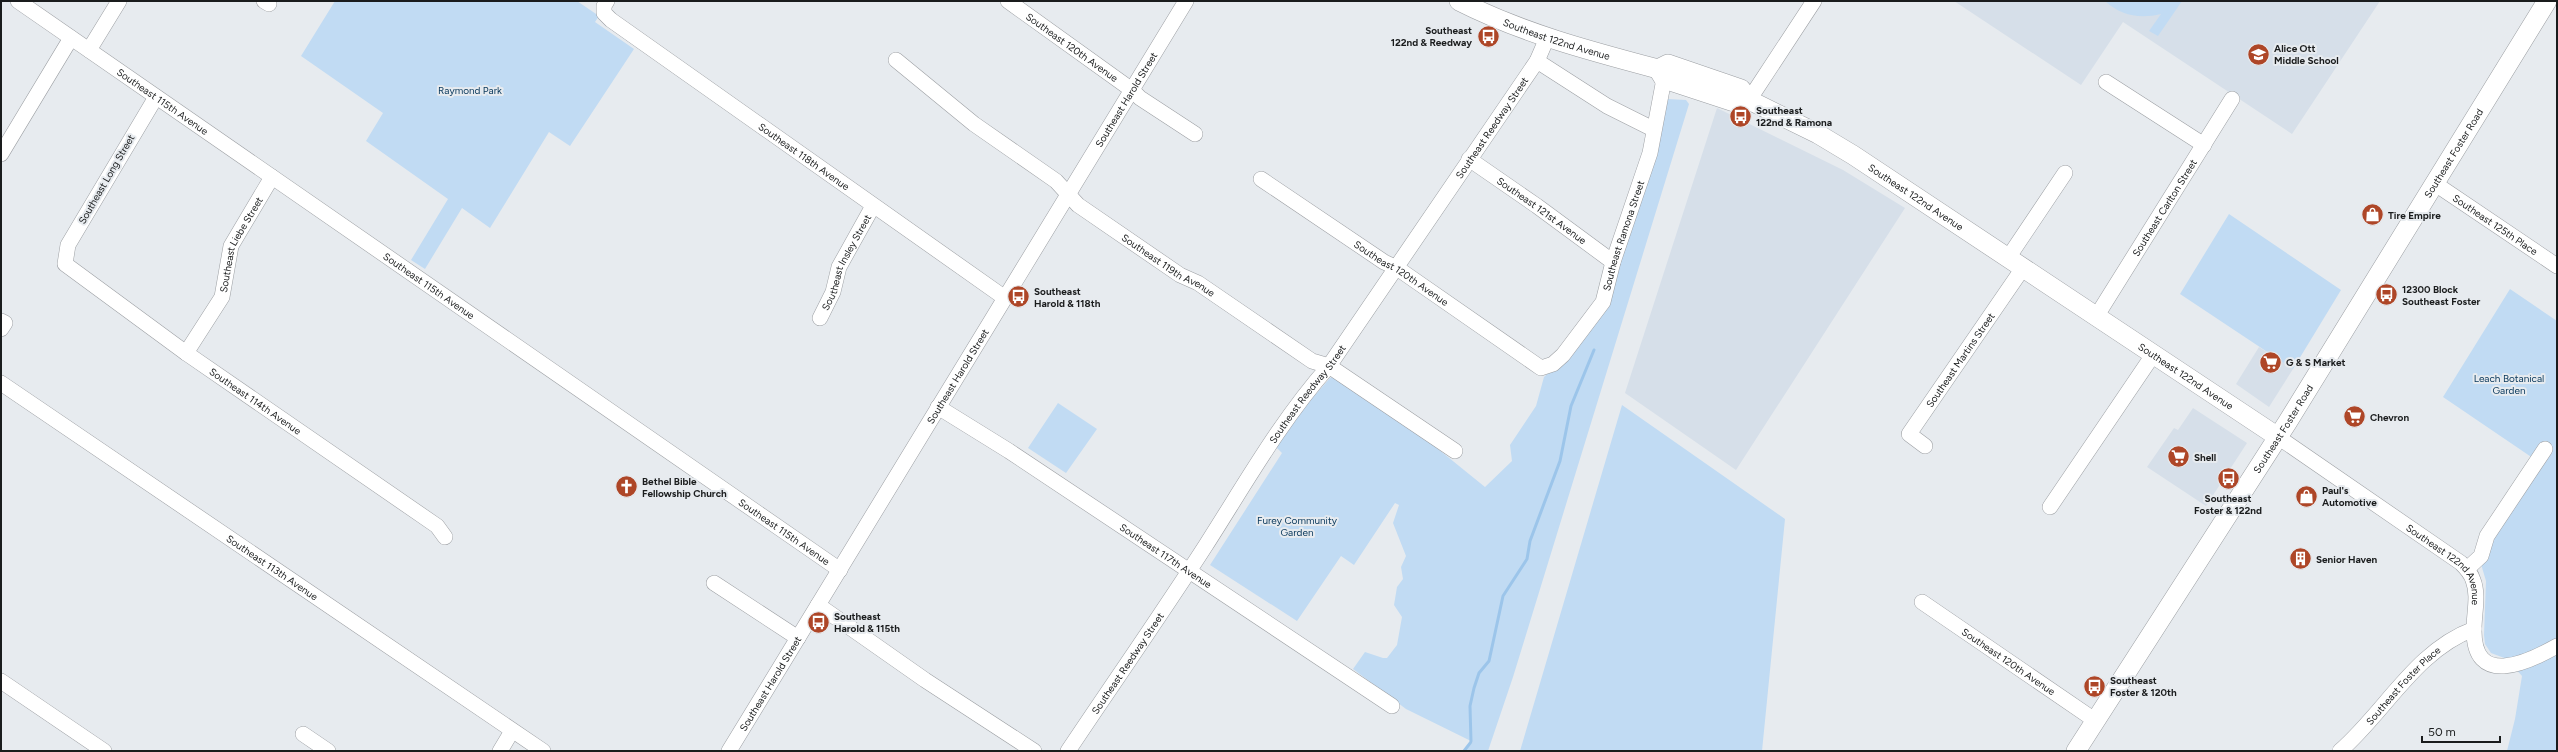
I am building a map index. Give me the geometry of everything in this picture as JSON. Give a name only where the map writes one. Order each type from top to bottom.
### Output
[{"type":"main road","name":"Southeast Foster Road","points":[[2076,751],[2278,437],[2547,1]]},
{"type":"main road","name":"Southeast 122nd Avenue","points":[[1462,2],[1547,38],[1661,74],[1668,64],[1707,75],[1742,89],[1749,100],[1786,117],[1844,150],[2278,437]]},
{"type":"street","name":"Southeast 115th Avenue","points":[[18,1],[840,570]]},
{"type":"street","points":[[89,50],[119,1]]},
{"type":"street","name":"Southeast 120th Avenue","points":[[1008,1],[1132,90],[1140,98],[1195,134]]},
{"type":"street","name":"Southeast Harold Street","points":[[729,751],[1186,1]]},
{"type":"street","points":[[1749,100],[1814,1]]},
{"type":"street","name":"Southeast 118th Avenue","points":[[605,7],[873,206],[1005,298]]},
{"type":"street","points":[[1,154],[71,38]]},
{"type":"street","name":"Southeast Reedway Street","points":[[1068,751],[1189,571],[1282,427],[1311,386],[1329,366],[1397,268],[1536,61],[1547,38]]},
{"type":"street","name":"Southeast 119th Avenue","points":[[896,60],[974,124],[1056,181],[1078,205],[1180,275],[1198,283],[1312,361],[1329,366],[1390,405],[1455,451]]},
{"type":"street","points":[[1536,61],[1607,106],[1653,129]]},
{"type":"street","name":"Southeast Ramona Street","points":[[1541,368],[1553,364],[1563,355],[1603,302],[1613,262],[1650,153],[1661,74]]},
{"type":"street","points":[[2106,82],[2204,145]]},
{"type":"street","name":"Southeast Long Street","points":[[64,264],[68,245],[156,96]]},
{"type":"street","name":"Southeast Carlton Street","points":[[2096,317],[2232,99]]},
{"type":"street","name":"Southeast 121st Avenue","points":[[1469,159],[1537,206],[1613,262]]},
{"type":"street","points":[[2015,263],[2065,173]]},
{"type":"street","name":"Southeast Liebe Street","points":[[186,353],[222,297],[231,246],[272,177]]},
{"type":"street","name":"Southeast 120th Avenue","points":[[1261,179],[1384,262],[1397,268],[1541,368]]},
{"type":"street","name":"Southeast 125th Place","points":[[2434,183],[2557,266]]},
{"type":"street","name":"Southeast Insley Street","points":[[820,318],[833,292],[839,267],[873,206]]},
{"type":"street","name":"Southeast Martins Street","points":[[1926,446],[1909,434],[2015,263]]},
{"type":"street","name":"Southeast 114th Avenue","points":[[64,264],[186,353],[438,526],[445,537]]},
{"type":"street","points":[[2050,507],[2154,355]]},
{"type":"street","name":"Southeast 113th Avenue","points":[[1,383],[543,751]]},
{"type":"street","name":"Southeast 117th Avenue","points":[[938,407],[1009,451],[1392,706]]},
{"type":"street","name":"Southeast 122nd Avenue","points":[[2278,437],[2453,556],[2467,569],[2475,587],[2474,640],[2479,654],[2489,664],[2499,667],[2516,666],[2557,646]]},
{"type":"street","points":[[2467,569],[2481,556],[2487,536],[2545,449]]},
{"type":"street","points":[[714,583],[798,638]]},
{"type":"street","name":"Southeast 120th Avenue","points":[[1922,602],[2096,721]]},
{"type":"street","points":[[818,605],[925,680],[1034,751]]},
{"type":"street","name":"Southeast Foster Place","points":[[2340,751],[2422,663],[2449,640],[2474,629]]},
{"type":"street","points":[[1,681],[104,751]]},
{"type":"street","points":[[500,751],[512,730]]},
{"type":"street","points":[[303,734],[328,751]]},
{"type":"shaded area","name":"Alice Ott Middle School","points":[[1954,1],[2380,1],[2292,134],[2123,22],[2081,85]]},
{"type":"shaded area","points":[[1717,108],[1843,170],[1905,208],[1736,470],[1625,393]]},
{"type":"shaded area","points":[[2259,347],[2293,369],[2269,407],[2236,384]]},
{"type":"shaded area","points":[[2193,408],[2247,443],[2206,506],[2147,467],[2174,428],[2178,430]]},
{"type":"green space","name":"Raymond Park","points":[[335,1],[577,1],[599,16],[595,22],[634,49],[570,146],[549,132],[490,228],[462,208],[425,269],[411,260],[448,199],[366,141],[383,113],[301,56]]},
{"type":"green space","points":[[2105,1],[2182,1],[2158,36],[2149,31],[2161,14],[2146,16],[2131,15],[2118,10]]},
{"type":"green space","name":"Furey Community Garden","points":[[1667,99],[1686,100],[1689,104],[1513,677],[1488,751],[1465,751],[1473,742],[1406,709],[1353,669],[1365,652],[1387,658],[1397,645],[1402,617],[1394,605],[1397,587],[1403,579],[1401,567],[1406,556],[1393,523],[1399,505],[1395,503],[1354,565],[1341,556],[1297,621],[1210,565],[1282,453],[1276,447],[1295,418],[1330,378],[1335,376],[1401,419],[1485,487],[1512,461],[1510,445],[1536,406],[1544,377],[1585,338],[1606,307],[1662,129],[1661,122]]},
{"type":"green space","points":[[2229,214],[2341,290],[2293,369],[2180,294]]},
{"type":"green space","name":"Leach Botanical Garden","points":[[2510,289],[2557,321],[2557,751],[2507,751],[2515,719],[2522,676],[2507,659],[2491,653],[2485,644],[2484,635],[2486,581],[2481,564],[2494,537],[2543,465],[2443,397]]},
{"type":"green space","points":[[1058,403],[1097,429],[1066,473],[1028,448]]},
{"type":"green space","points":[[1622,405],[1785,519],[1762,751],[1520,751]]},
{"type":"waterway","points":[[1464,751],[1471,742],[1470,706],[1474,688],[1479,673],[1489,661],[1503,596],[1527,559],[1530,541],[1560,461],[1571,406],[1594,350]]},
{"type":"place","name":"Southeast 122nd & Reedway","points":[[1488,36]]},
{"type":"place","name":"Alice Ott Middle School","points":[[2258,54]]},
{"type":"place","name":"Southeast 122nd & Ramona","points":[[1740,116]]},
{"type":"place","name":"Tire Empire","points":[[2372,215]]},
{"type":"place","name":"12300 Block Southeast Foster","points":[[2386,295]]},
{"type":"place","name":"Southeast Harold & 118th","points":[[1018,297]]},
{"type":"place","name":"G & S Market","points":[[2271,362]]},
{"type":"place","name":"Chevron","points":[[2355,417]]},
{"type":"place","name":"Shell","points":[[2179,457]]},
{"type":"place","name":"Southeast Foster & 122nd","points":[[2228,478]]},
{"type":"place","name":"Bethel Bible Fellowship Church","points":[[627,487]]},
{"type":"place","name":"Paul's Automotive","points":[[2307,496]]},
{"type":"place","name":"Senior Haven","points":[[2300,559]]},
{"type":"place","name":"Southeast Harold & 115th","points":[[819,622]]},
{"type":"place","name":"Southeast Foster & 120th","points":[[2095,686]]}]
